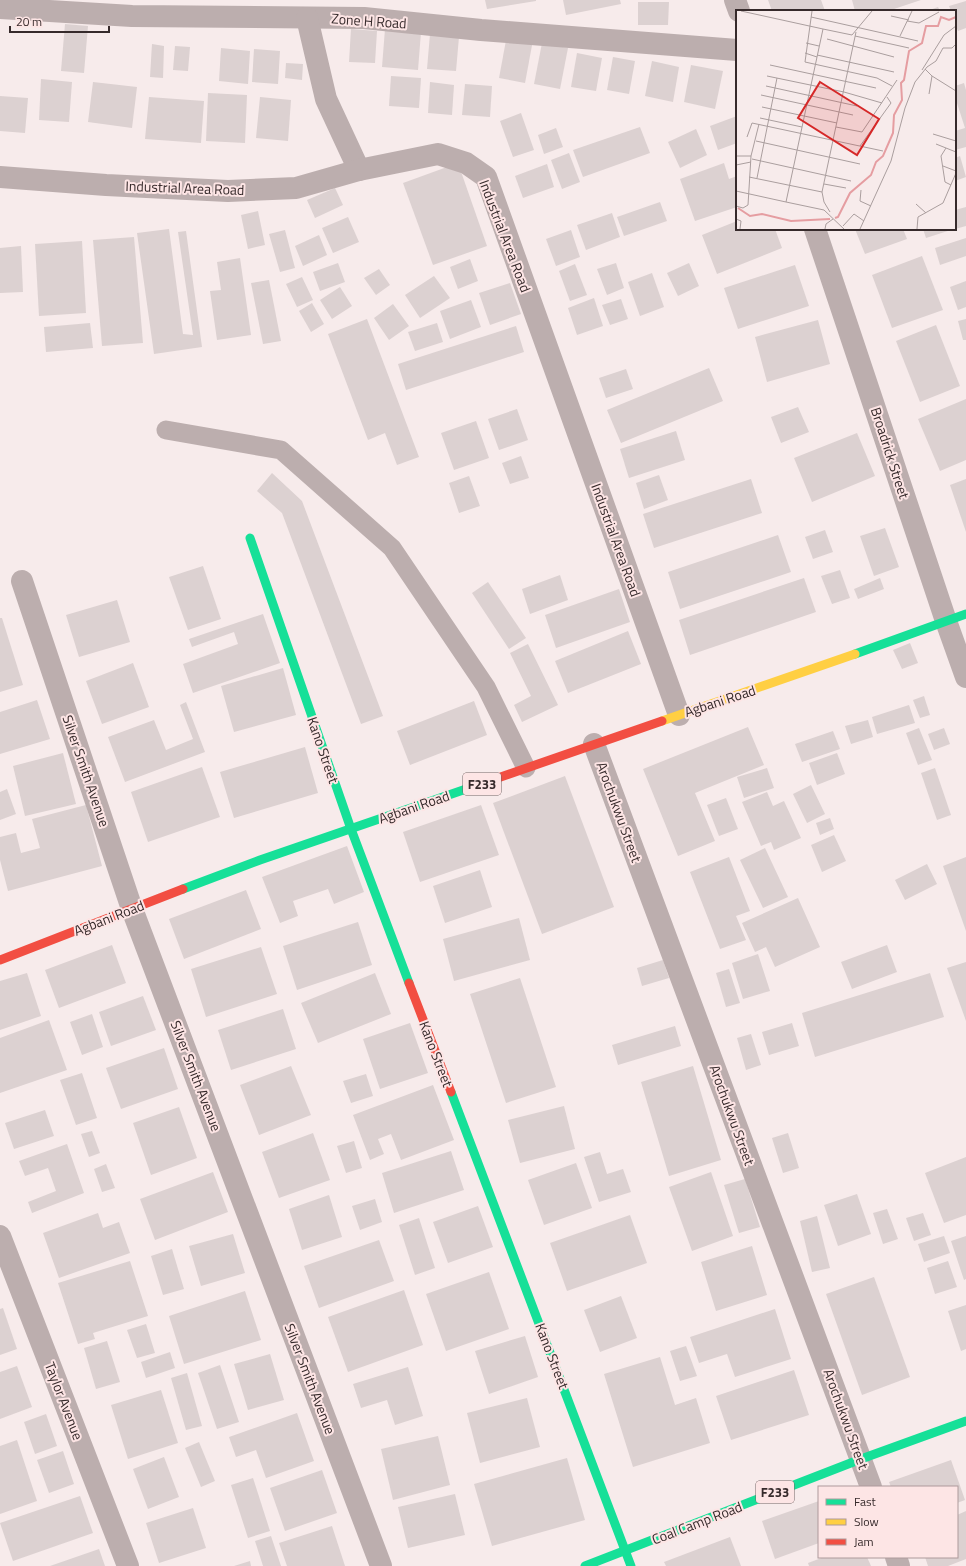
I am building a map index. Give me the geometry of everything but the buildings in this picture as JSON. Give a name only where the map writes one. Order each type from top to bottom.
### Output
[{"type":"main road","name":"Kano Street","points":[[250,538],[351,829],[631,1566]]},
{"type":"main road","name":"Agbani Road","points":[[0,960],[260,860],[794,676],[956,618]]},
{"type":"main road","name":"Coal Camp Road","points":[[585,1566],[861,1459],[966,1421]]},
{"type":"street","points":[[736,0],[739,10]]},
{"type":"street","name":"Zone H Road","points":[[0,8],[132,16],[364,18],[482,30],[736,50]]},
{"type":"street","points":[[307,18],[326,98],[359,170]]},
{"type":"street","name":"Industrial Area Road","points":[[0,176],[106,185],[228,191],[296,188],[359,170],[438,154],[466,163],[486,177],[679,715]]},
{"type":"street","name":"Broadrick Street","points":[[815,230],[956,618],[966,676]]},
{"type":"street","name":"Silver Smith Avenue","points":[[22,581],[132,909],[382,1566]]},
{"type":"street","name":"Arochukwu Street","points":[[594,744],[871,1486]]},
{"type":"street","name":"Taylor Avenue","points":[[0,1236],[128,1566]]},
{"type":"lane","points":[[166,430],[281,450],[392,548],[486,686],[526,768]]},
{"type":"traffic: fast","points":[[250,538],[351,829],[409,983]]},
{"type":"traffic: fast","points":[[855,654],[966,614]]},
{"type":"traffic: fast","points":[[183,889],[260,860],[469,788]]},
{"type":"traffic: fast","points":[[451,1092],[631,1566]]},
{"type":"traffic: fast","points":[[585,1566],[861,1459],[966,1421]]},
{"type":"traffic: slow","points":[[662,721],[855,654]]},
{"type":"traffic: jam","points":[[469,788],[662,721]]},
{"type":"traffic: jam","points":[[0,960],[183,889]]},
{"type":"traffic: jam","points":[[409,983],[451,1092]]}]
